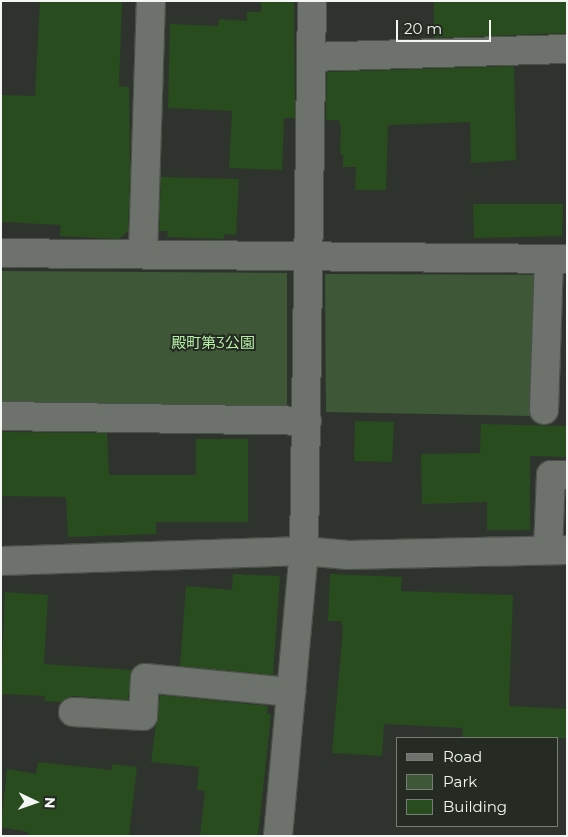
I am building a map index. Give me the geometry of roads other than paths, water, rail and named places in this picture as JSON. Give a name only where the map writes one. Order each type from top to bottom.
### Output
[{"type":"street","points":[[143,253],[152,1]]},
{"type":"street","points":[[278,836],[304,551],[311,257],[312,1]]},
{"type":"street","points":[[311,57],[567,49]]},
{"type":"street","points":[[1,252],[558,259],[544,410]]},
{"type":"street","points":[[1,416],[306,421]]},
{"type":"street","points":[[1,561],[304,551],[348,554],[557,550],[550,475],[567,475]]},
{"type":"street","points":[[73,712],[143,716],[145,678],[291,692]]},
{"type":"park label","name":"殿町第3公園","points":[[213,343]]}]
